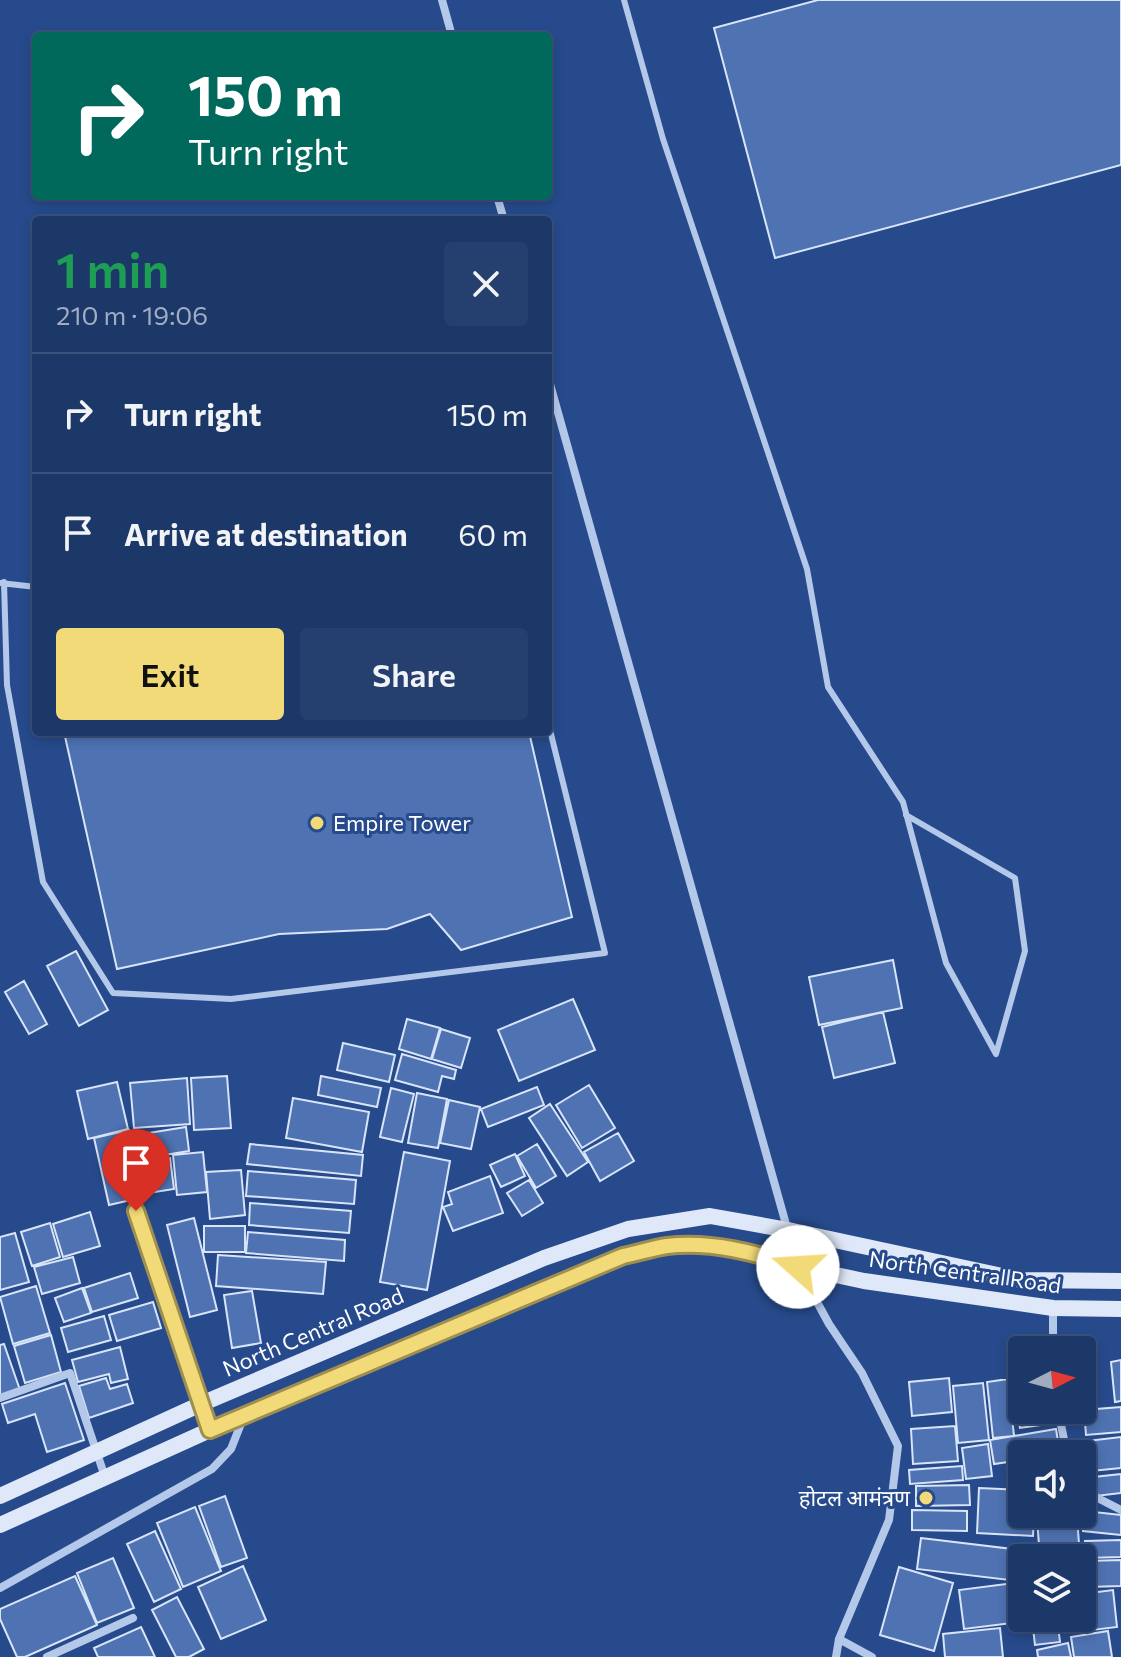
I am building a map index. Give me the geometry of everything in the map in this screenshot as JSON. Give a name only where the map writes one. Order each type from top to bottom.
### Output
[{"type":"main road","name":"North Central Road","points":[[0,1496],[201,1404],[544,1258],[628,1229],[710,1216],[1021,1280],[1121,1281]]},
{"type":"main road","name":"North Central Road","points":[[0,1525],[244,1415],[623,1256],[667,1246],[705,1246],[761,1254],[798,1267],[864,1281],[1053,1308],[1121,1309]]},
{"type":"street","points":[[442,0],[451,32]]},
{"type":"street","points":[[552,391],[798,1267],[829,1324],[862,1373],[898,1446],[889,1520],[839,1639],[836,1657]]},
{"type":"street","points":[[136,1211],[210,1430]]},
{"type":"street","points":[[1053,1308],[1053,1336]]},
{"type":"street","points":[[0,1398],[70,1373],[105,1477]]},
{"type":"street","points":[[0,1588],[212,1469],[231,1449],[244,1415]]},
{"type":"street","points":[[1096,1499],[1121,1510]]},
{"type":"street","points":[[47,1657],[133,1618]]},
{"type":"street","points":[[839,1639],[872,1657]]},
{"type":"lane","points":[[624,0],[663,139],[807,569],[828,687],[903,802],[906,815],[946,963],[996,1054],[1025,951],[1015,878],[906,815]]},
{"type":"lane","points":[[32,586],[2,582],[7,685],[43,882],[113,993],[231,999],[605,953],[551,736]]},
{"type":"building","points":[[818,0],[1121,0],[1121,165],[775,258],[714,28]]},
{"type":"building","name":"Empire Tower","points":[[65,736],[530,736],[572,917],[461,950],[430,914],[387,929],[279,934],[117,969]]},
{"type":"building","points":[[76,951],[108,1010],[79,1026],[47,966]]},
{"type":"building","points":[[893,960],[902,1008],[819,1025],[809,977]]},
{"type":"building","points":[[24,981],[47,1024],[29,1034],[5,992]]},
{"type":"building","points":[[573,999],[595,1050],[519,1081],[498,1030]]},
{"type":"building","points":[[883,1012],[895,1063],[834,1078],[822,1027]]},
{"type":"building","points":[[407,1019],[440,1028],[431,1059],[399,1049]]},
{"type":"building","points":[[441,1029],[470,1038],[461,1068],[432,1059]]},
{"type":"building","points":[[343,1043],[395,1055],[389,1082],[337,1070]]},
{"type":"building","points":[[402,1054],[456,1070],[454,1079],[442,1076],[438,1092],[395,1080]]},
{"type":"building","points":[[227,1076],[231,1128],[194,1130],[191,1078]]},
{"type":"building","points":[[321,1076],[381,1088],[377,1107],[318,1095]]},
{"type":"building","points":[[187,1078],[190,1124],[134,1128],[130,1083]]},
{"type":"building","points":[[117,1082],[128,1129],[88,1139],[77,1091]]},
{"type":"building","points":[[589,1085],[615,1128],[582,1148],[556,1105]]},
{"type":"building","points":[[537,1087],[544,1105],[488,1127],[481,1109]]},
{"type":"building","points":[[391,1088],[414,1094],[402,1142],[380,1137]]},
{"type":"building","points":[[417,1093],[447,1099],[438,1148],[408,1143]]},
{"type":"building","points":[[293,1098],[369,1112],[362,1152],[286,1138]]},
{"type":"building","points":[[449,1100],[480,1107],[471,1149],[440,1143]]},
{"type":"building","points":[[550,1104],[588,1162],[567,1176],[529,1118]]},
{"type":"building","points":[[186,1127],[189,1151],[140,1159],[136,1135]]},
{"type":"building","points":[[129,1130],[144,1197],[109,1205],[94,1138]]},
{"type":"building","points":[[618,1133],[634,1161],[600,1181],[584,1152]]},
{"type":"building","points":[[250,1144],[363,1155],[361,1176],[247,1164]]},
{"type":"building","points":[[537,1144],[556,1176],[536,1188],[517,1156]]},
{"type":"building","points":[[203,1152],[207,1192],[177,1195],[173,1155]]},
{"type":"building","points":[[404,1152],[450,1161],[427,1290],[380,1282]]},
{"type":"building","points":[[515,1154],[525,1176],[501,1187],[490,1165]]},
{"type":"building","points":[[170,1158],[174,1189],[148,1193],[144,1161]]},
{"type":"building","points":[[241,1170],[245,1215],[210,1219],[206,1172]]},
{"type":"building","points":[[248,1171],[356,1180],[354,1204],[246,1196]]},
{"type":"building","points":[[490,1176],[503,1213],[453,1231],[443,1207],[452,1204],[448,1192]]},
{"type":"building","points":[[529,1180],[543,1203],[522,1216],[507,1193]]},
{"type":"building","points":[[250,1203],[351,1211],[349,1233],[249,1225]]},
{"type":"building","points":[[90,1212],[100,1246],[63,1257],[53,1224]]},
{"type":"building","points":[[194,1218],[217,1310],[190,1317],[167,1225]]},
{"type":"building","points":[[50,1223],[60,1257],[32,1266],[21,1232]]},
{"type":"building","points":[[204,1226],[245,1226],[245,1252],[204,1252]]},
{"type":"building","points":[[248,1232],[345,1240],[344,1261],[246,1253]]},
{"type":"building","points":[[15,1233],[29,1282],[0,1290],[0,1237]]},
{"type":"building","points":[[218,1255],[326,1262],[323,1294],[216,1286]]},
{"type":"building","points":[[73,1257],[80,1283],[42,1294],[34,1267]]},
{"type":"building","points":[[130,1273],[138,1298],[92,1312],[84,1288]]},
{"type":"building","points":[[36,1286],[50,1333],[13,1344],[0,1297]]},
{"type":"building","points":[[82,1288],[91,1313],[64,1322],[55,1298]]},
{"type":"building","points":[[252,1291],[261,1343],[232,1348],[224,1295]]},
{"type":"building","points":[[153,1302],[161,1328],[117,1341],[109,1315]]},
{"type":"building","points":[[104,1316],[111,1340],[68,1352],[61,1328]]},
{"type":"building","points":[[51,1335],[61,1372],[25,1383],[14,1346]]},
{"type":"building","points":[[4,1344],[20,1390],[0,1396],[0,1345]]},
{"type":"building","points":[[120,1347],[128,1379],[111,1383],[109,1374],[78,1382],[72,1360]]},
{"type":"building","points":[[1121,1360],[1121,1401],[1115,1402],[1111,1362]]},
{"type":"building","points":[[106,1378],[110,1389],[127,1384],[133,1403],[89,1418],[79,1386]]},
{"type":"building","points":[[949,1378],[952,1412],[912,1416],[909,1382]]},
{"type":"building","points":[[1008,1379],[1008,1424],[1013,1424],[1014,1436],[993,1438],[987,1382]]},
{"type":"building","points":[[65,1383],[84,1440],[47,1452],[35,1414],[8,1423],[2,1404]]},
{"type":"building","points":[[983,1383],[989,1440],[958,1443],[953,1386]]},
{"type":"building","points":[[1121,1407],[1121,1432],[1086,1435],[1085,1424],[1096,1424],[1096,1409]]},
{"type":"building","points":[[1019,1424],[1049,1424],[1020,1428]]},
{"type":"building","points":[[955,1426],[958,1461],[913,1464],[911,1429]]},
{"type":"building","points":[[1056,1429],[1058,1440],[1008,1440],[1008,1462],[994,1464],[990,1440]]},
{"type":"building","points":[[1121,1437],[1121,1468],[1096,1471],[1096,1440]]},
{"type":"building","points":[[988,1444],[992,1476],[966,1479],[962,1448]]},
{"type":"building","points":[[962,1466],[963,1480],[910,1484],[909,1470]]},
{"type":"building","points":[[1121,1474],[1121,1493],[1096,1496],[1096,1477]]},
{"type":"building","points":[[969,1485],[970,1505],[916,1506],[916,1486]]},
{"type":"building","points":[[979,1488],[1008,1489],[1008,1528],[1033,1528],[1033,1536],[977,1533]]},
{"type":"building","points":[[225,1496],[247,1558],[221,1567],[199,1506]]},
{"type":"building","points":[[195,1507],[221,1571],[183,1587],[157,1523]]},
{"type":"building","points":[[912,1510],[967,1511],[967,1531],[912,1530]]},
{"type":"building","points":[[1096,1512],[1121,1515],[1121,1535],[1083,1531],[1083,1528],[1096,1528]]},
{"type":"building","points":[[1038,1528],[1078,1528],[1079,1544],[1039,1544]]},
{"type":"building","points":[[155,1531],[181,1589],[154,1602],[127,1544]]},
{"type":"building","points":[[921,1538],[1008,1549],[1008,1580],[917,1569]]},
{"type":"building","points":[[1121,1540],[1121,1557],[1096,1558],[1096,1544],[1085,1544],[1085,1541]]},
{"type":"building","points":[[113,1558],[134,1608],[97,1623],[77,1573]]},
{"type":"building","points":[[1121,1560],[1121,1586],[1096,1587],[1096,1561]]},
{"type":"building","points":[[243,1566],[266,1620],[221,1639],[198,1587]]},
{"type":"building","points":[[899,1567],[953,1583],[934,1651],[880,1635]]},
{"type":"building","points":[[75,1576],[97,1625],[25,1657],[17,1657],[0,1619],[0,1609]]},
{"type":"building","points":[[1008,1584],[1008,1623],[964,1629],[959,1590]]},
{"type":"building","points":[[1113,1590],[1117,1627],[1096,1630],[1096,1592]]},
{"type":"building","points":[[177,1597],[204,1649],[189,1657],[176,1657],[152,1610]]},
{"type":"building","points":[[141,1627],[155,1657],[98,1657],[94,1648]]},
{"type":"building","points":[[1000,1628],[1003,1657],[945,1657],[943,1634]]},
{"type":"building","points":[[1108,1631],[1112,1657],[1074,1657],[1071,1637]]},
{"type":"building","points":[[1033,1632],[1059,1632],[1060,1642],[1035,1645]]},
{"type":"building","points":[[1068,1643],[1071,1657],[1038,1657],[1037,1650]]},
{"type":"place","name":"Empire Tower","points":[[317,823]]},
{"type":"place","name":"होटल आमंत्रण","points":[[926,1498]]},
{"type":"route","points":[[136,1211],[210,1430],[623,1256],[667,1246],[705,1246],[761,1254],[798,1267]]}]
